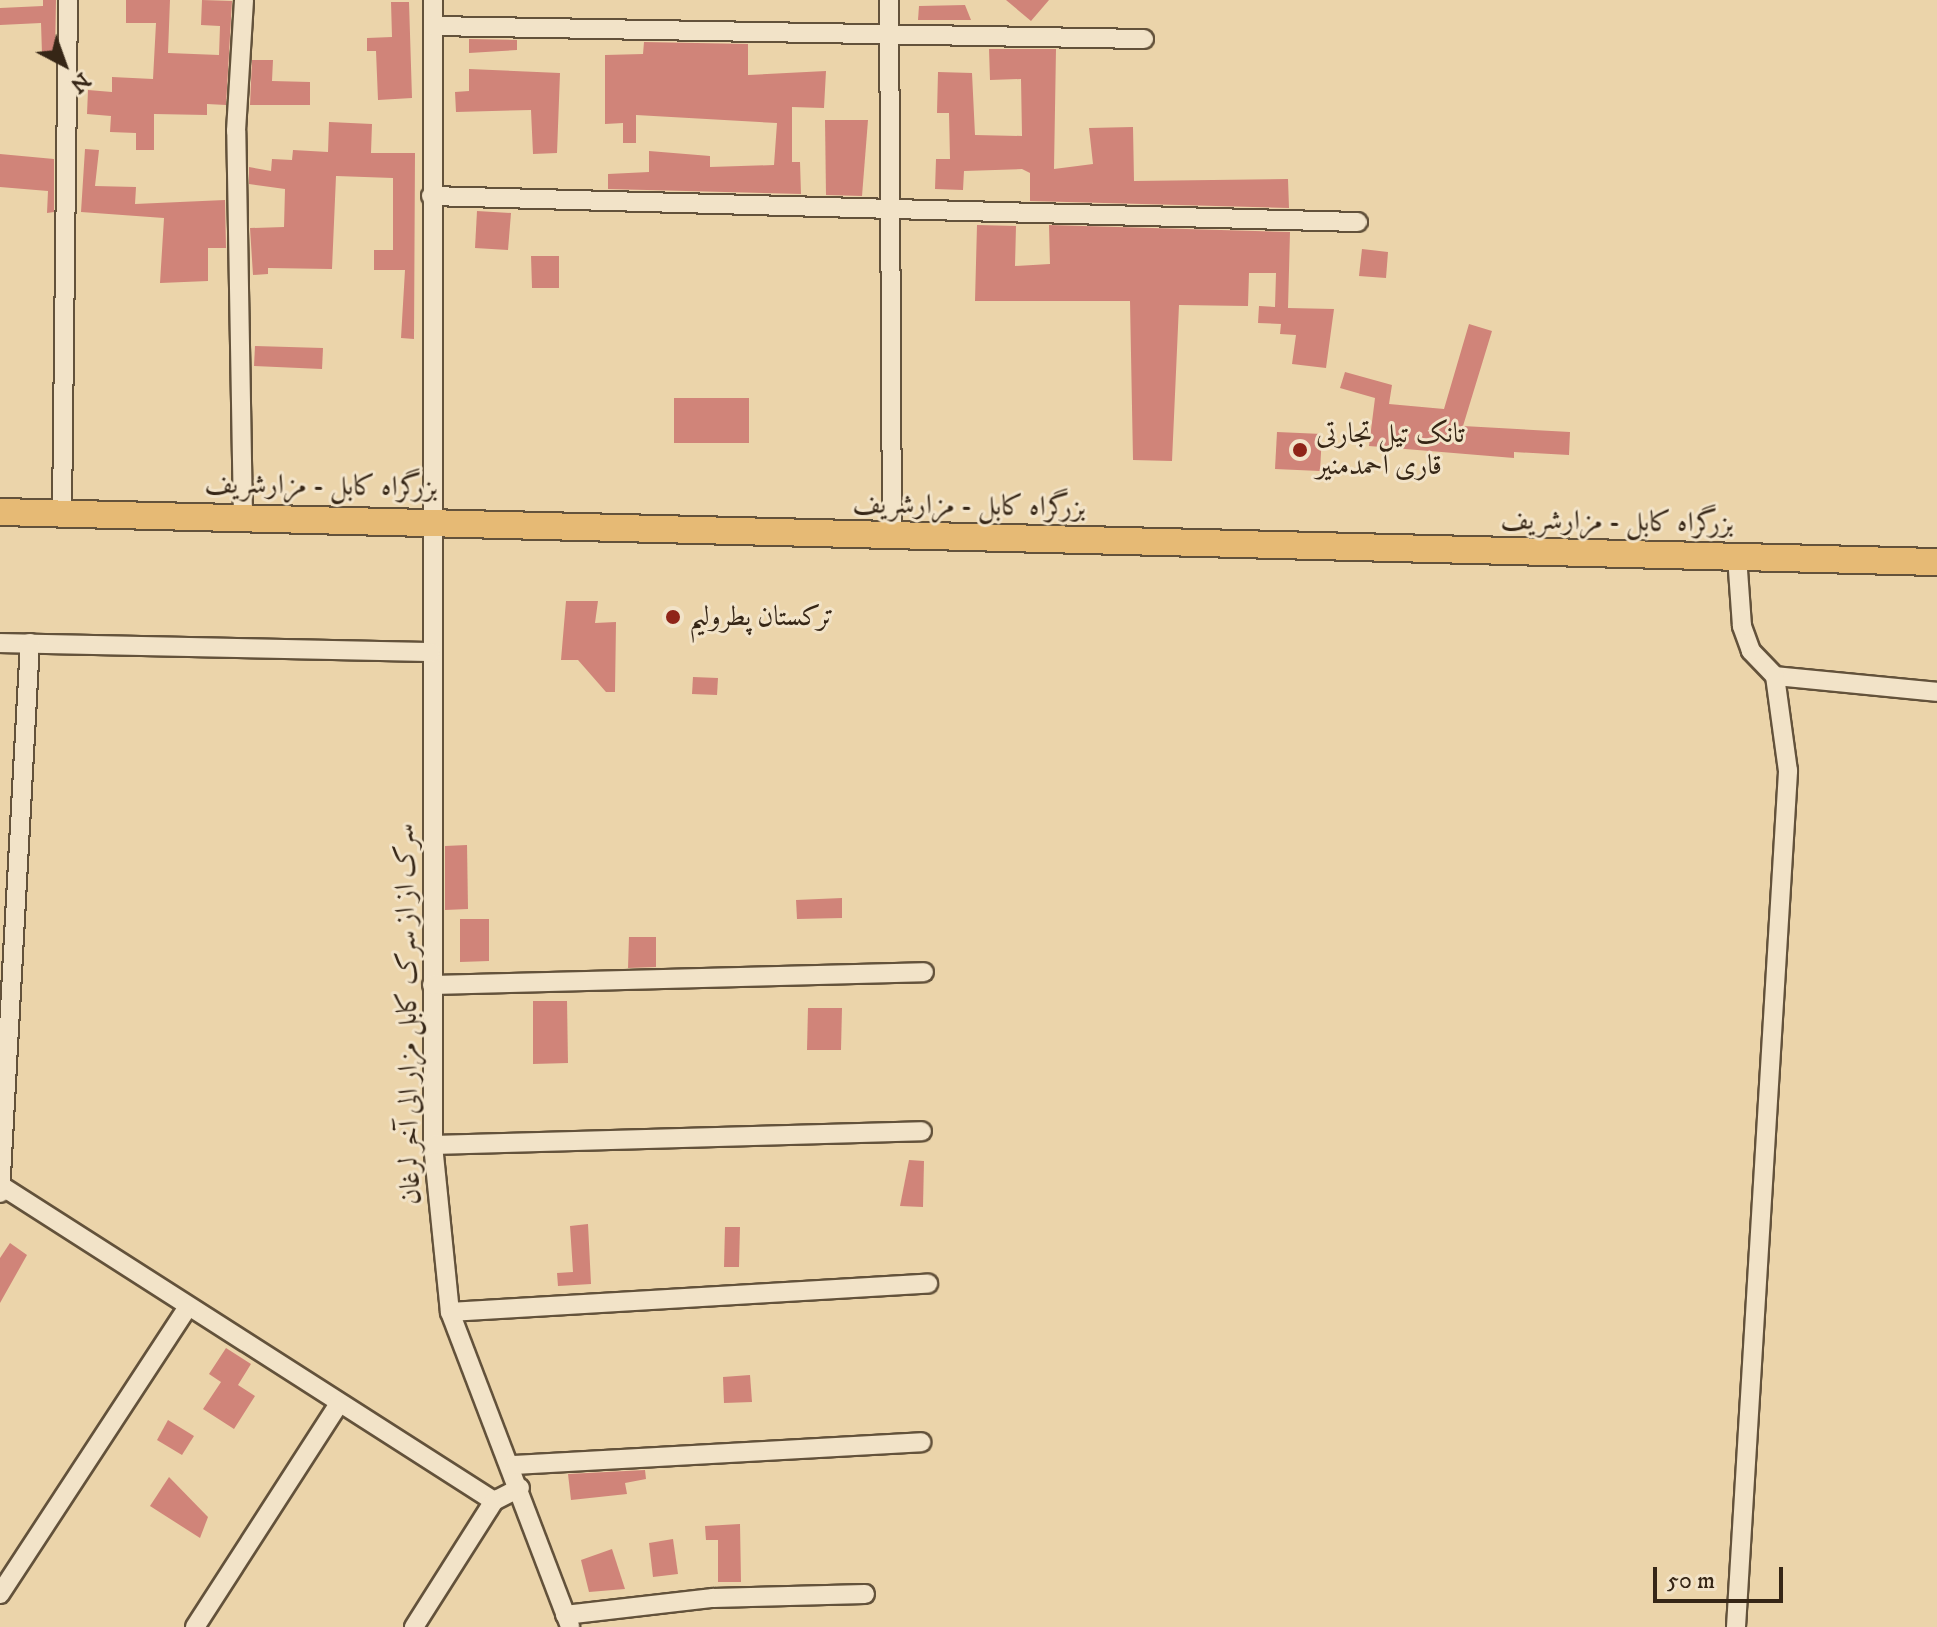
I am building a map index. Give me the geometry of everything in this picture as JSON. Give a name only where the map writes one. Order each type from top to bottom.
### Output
[{"type":"highway","name":"بزرگراه کابل - مزارشریف","points":[[0,512],[430,520],[892,537],[1937,562]]},
{"type":"street","points":[[62,513],[68,0]]},
{"type":"street","points":[[243,517],[236,131],[244,0]]},
{"type":"street","name":"سرک از از سرک کابل مزار الی آخر لرغان","points":[[433,0],[430,520],[433,1145],[450,1312],[514,1465],[567,1621]]},
{"type":"street","points":[[889,0],[892,537]]},
{"type":"street","points":[[433,26],[1144,39]]},
{"type":"street","points":[[431,196],[1358,222]]},
{"type":"street","points":[[1736,1627],[1788,771],[1775,676],[1751,651],[1742,626],[1737,557]]},
{"type":"street","points":[[0,643],[431,652]]},
{"type":"street","points":[[30,643],[1,1188],[338,1405],[494,1501]]},
{"type":"street","points":[[1775,676],[1937,692]]},
{"type":"street","points":[[432,985],[924,972]]},
{"type":"street","points":[[433,1145],[922,1131]]},
{"type":"street","points":[[450,1312],[928,1284]]},
{"type":"street","points":[[0,1594],[187,1308]]},
{"type":"street","points":[[195,1627],[338,1405]]},
{"type":"street","points":[[514,1465],[921,1442]]},
{"type":"street","points":[[414,1627],[494,1501],[520,1488]]},
{"type":"street","points":[[567,1621],[713,1598],[865,1594]]},
{"type":"building","points":[[43,0],[56,0],[55,54],[42,54],[41,23],[0,25],[0,8],[43,6]]},
{"type":"building","points":[[126,0],[170,0],[168,53],[219,55],[220,26],[201,25],[202,0],[232,1],[226,105],[207,104],[207,115],[154,114],[154,150],[136,150],[136,133],[110,132],[111,116],[87,114],[88,90],[112,92],[112,77],[153,79],[156,23],[126,23]]},
{"type":"building","points":[[1006,0],[1049,0],[1031,21]]},
{"type":"building","points":[[391,2],[409,2],[412,98],[378,100],[376,51],[367,51],[367,38],[392,37]]},
{"type":"building","points":[[965,5],[971,20],[918,20],[919,6]]},
{"type":"building","points":[[469,39],[517,40],[517,50],[469,53]]},
{"type":"building","points":[[644,42],[748,44],[748,75],[826,71],[824,108],[792,107],[792,162],[800,162],[801,194],[608,189],[608,174],[649,172],[649,151],[710,156],[710,167],[774,165],[777,123],[636,115],[636,143],[623,143],[623,123],[605,124],[605,55],[643,54]]},
{"type":"building","points":[[989,49],[1056,49],[1054,169],[1093,164],[1089,128],[1133,127],[1134,181],[1288,179],[1289,208],[1030,201],[1030,173],[1022,169],[964,171],[963,190],[935,189],[936,159],[950,159],[949,113],[937,113],[938,72],[972,73],[975,135],[1022,136],[1021,79],[990,80]]},
{"type":"building","points":[[252,60],[273,60],[272,81],[310,82],[310,105],[250,105]]},
{"type":"building","points":[[469,69],[560,73],[557,153],[533,154],[531,110],[456,112],[455,92],[469,91]]},
{"type":"building","points":[[825,120],[868,120],[862,196],[826,195]]},
{"type":"building","points":[[329,122],[372,124],[371,153],[415,153],[414,339],[401,338],[405,270],[374,270],[374,250],[393,250],[393,178],[336,176],[332,269],[268,268],[268,274],[253,275],[250,228],[284,227],[285,189],[249,184],[249,167],[271,171],[272,159],[292,160],[293,150],[328,152]]},
{"type":"building","points":[[85,149],[99,150],[95,186],[136,187],[135,204],[225,200],[226,248],[208,248],[208,281],[160,283],[164,218],[81,212]]},
{"type":"building","points":[[0,154],[54,159],[54,212],[47,213],[48,191],[0,187]]},
{"type":"building","points":[[477,211],[511,213],[508,250],[475,248]]},
{"type":"building","points":[[977,225],[1016,226],[1015,266],[1050,264],[1049,225],[1290,232],[1288,308],[1334,309],[1326,368],[1292,364],[1296,335],[1280,334],[1281,324],[1258,323],[1259,306],[1275,307],[1276,273],[1249,273],[1248,306],[1179,305],[1172,461],[1133,460],[1130,301],[975,301]]},
{"type":"building","points":[[1362,249],[1388,252],[1386,278],[1359,276]]},
{"type":"building","points":[[531,256],[559,256],[559,288],[532,288]]},
{"type":"building","points":[[1469,324],[1492,331],[1463,426],[1570,432],[1569,455],[1514,452],[1514,458],[1369,446],[1375,398],[1340,388],[1345,372],[1392,385],[1389,404],[1444,409]]},
{"type":"building","points":[[255,346],[323,348],[322,369],[254,366]]},
{"type":"building","points":[[674,398],[749,398],[749,443],[674,443]]},
{"type":"building","points":[[1277,432],[1322,434],[1320,471],[1275,469]]},
{"type":"building","points":[[566,601],[598,601],[595,623],[616,622],[615,692],[606,692],[578,660],[561,660]]},
{"type":"building","points":[[693,677],[718,678],[717,695],[692,694]]},
{"type":"building","points":[[467,845],[468,909],[445,910],[445,846]]},
{"type":"building","points":[[842,898],[842,918],[797,919],[796,900]]},
{"type":"building","points":[[460,919],[489,919],[489,961],[460,962]]},
{"type":"building","points":[[629,937],[656,937],[656,967],[628,968]]},
{"type":"building","points":[[533,1001],[567,1001],[568,1063],[533,1064]]},
{"type":"building","points":[[808,1008],[842,1008],[841,1050],[807,1050]]},
{"type":"building","points":[[909,1160],[924,1161],[923,1207],[900,1206]]},
{"type":"building","points":[[588,1224],[591,1284],[558,1286],[557,1273],[573,1272],[570,1226]]},
{"type":"building","points":[[725,1227],[740,1227],[739,1267],[724,1267]]},
{"type":"building","points":[[10,1243],[27,1255],[0,1303],[0,1258]]},
{"type":"building","points":[[226,1348],[251,1364],[238,1385],[255,1396],[234,1429],[203,1409],[221,1382],[209,1374]]},
{"type":"building","points":[[750,1375],[752,1402],[724,1403],[723,1377]]},
{"type":"building","points":[[168,1420],[194,1436],[182,1455],[157,1440]]},
{"type":"building","points":[[645,1470],[646,1479],[625,1483],[627,1494],[571,1500],[568,1474]]},
{"type":"building","points":[[169,1477],[208,1517],[200,1538],[150,1506]]},
{"type":"building","points":[[740,1524],[741,1582],[718,1582],[718,1540],[706,1540],[705,1526]]},
{"type":"building","points":[[673,1539],[678,1574],[653,1577],[649,1543]]},
{"type":"building","points":[[612,1549],[625,1589],[589,1592],[581,1560]]},
{"type":"place","name":"تانک تیل تجارتی قاری احمدمنیر","points":[[1300,450]]},
{"type":"place","name":"ترکستان پطرولیم","points":[[673,617]]}]
